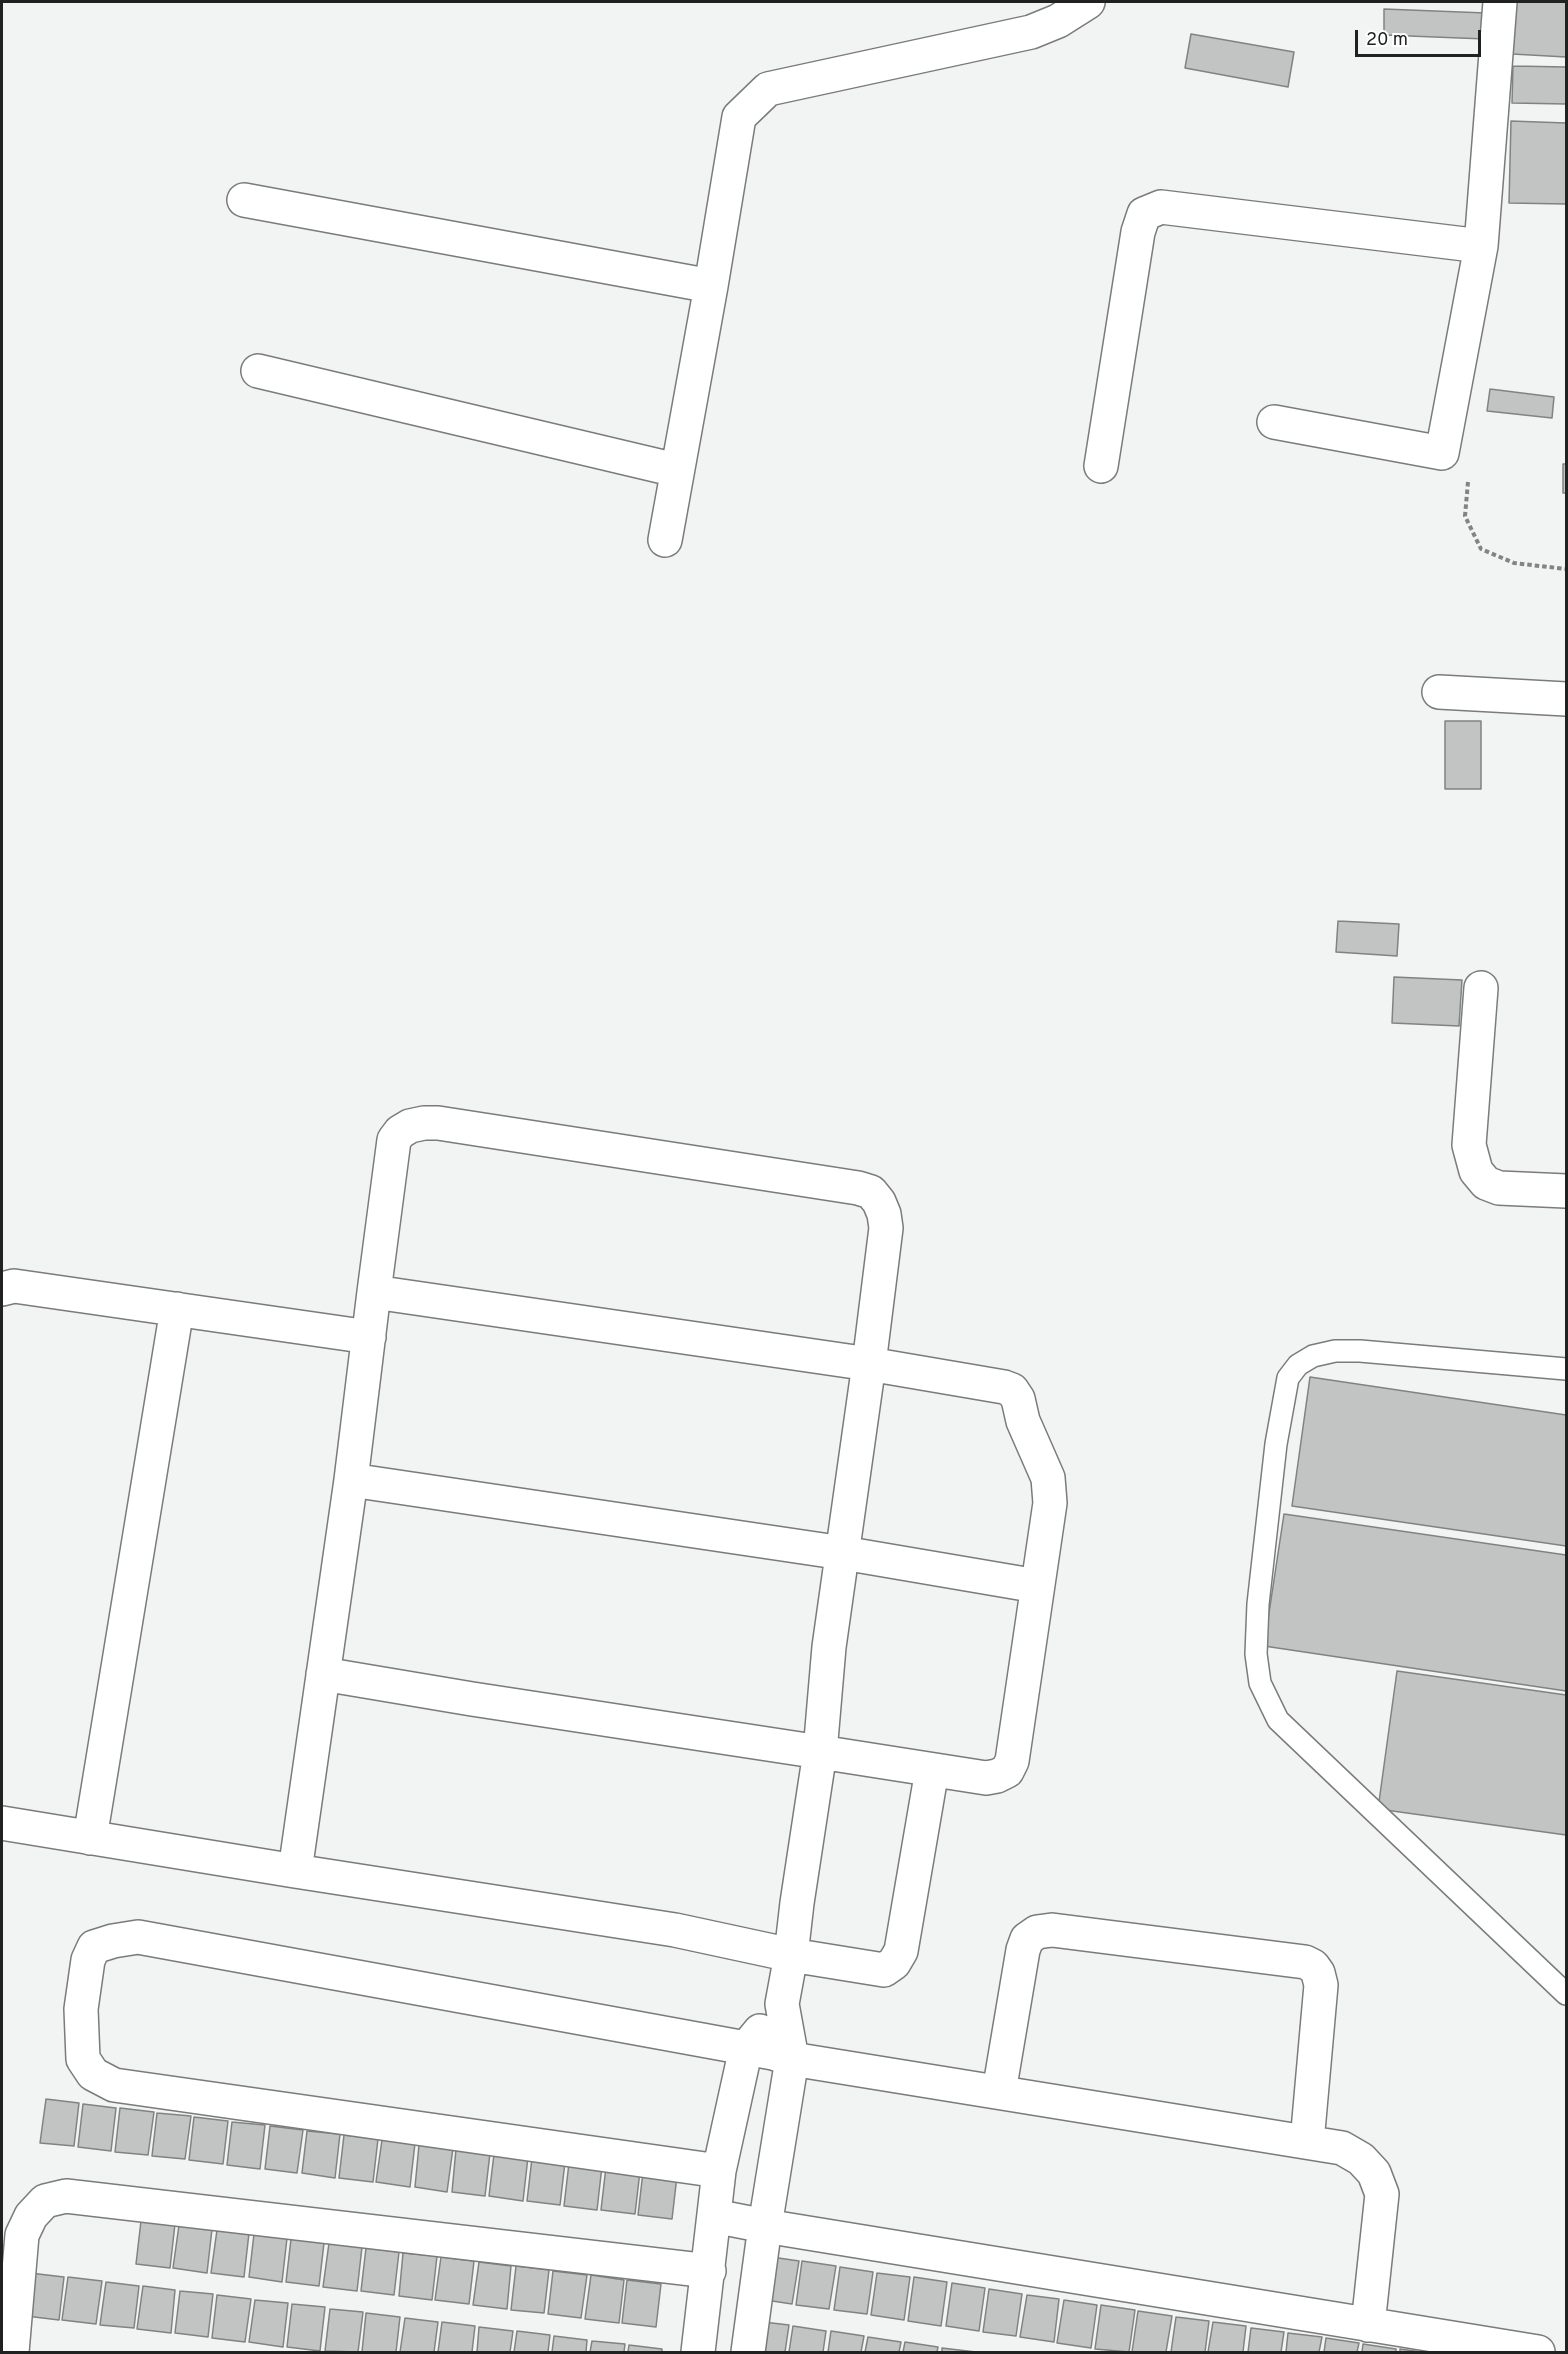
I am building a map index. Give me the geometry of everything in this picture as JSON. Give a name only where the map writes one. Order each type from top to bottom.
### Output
[{"type":"street","points":[[665,540],[739,117],[768,89],[1031,32],[1058,21],[1088,2]]},
{"type":"street","points":[[1274,422],[1442,453],[1481,246],[1500,2]]},
{"type":"street","points":[[244,200],[711,286]]},
{"type":"street","points":[[1101,466],[1138,232],[1144,214],[1161,207],[1481,246]]},
{"type":"street","points":[[258,371],[676,470]]},
{"type":"street","points":[[1439,692],[1566,699]]},
{"type":"street","points":[[1481,988],[1469,1145],[1476,1171],[1486,1183],[1499,1188],[1566,1191]]},
{"type":"street","points":[[295,1871],[351,1480],[394,1140],[400,1132],[410,1126],[438,1123],[858,1188],[871,1192],[879,1202],[886,1228],[829,1647],[820,1752],[782,2004],[792,2059],[765,2226],[748,2352]]},
{"type":"street","points":[[2,1289],[14,1286],[369,1337]]},
{"type":"street","points":[[323,1674],[932,1770],[986,1778],[997,1776],[1007,1771],[1012,1761],[1050,1503],[1048,1478],[1023,1422],[1018,1399],[1012,1390],[1004,1387],[869,1364],[374,1292]]},
{"type":"street","points":[[90,1838],[177,1309]]},
{"type":"street","points":[[351,1480],[843,1553],[1037,1586]]},
{"type":"street","points":[[2,1823],[675,1930],[791,1955],[884,1970],[894,1963],[900,1951],[932,1770]]},
{"type":"street","points":[[999,2092],[1023,1950],[1027,1939],[1037,1932],[1052,1930],[1305,1962],[1313,1966],[1318,1973],[1321,1985],[1307,2142]]},
{"type":"street","points":[[719,2171],[114,2085],[93,2074],[83,2059],[81,2009],[88,1960],[94,1947],[138,1937],[746,2048],[792,2059],[1342,2148],[1361,2159],[1374,2173],[1382,2194],[1368,2325]]},
{"type":"street","points":[[698,2352],[719,2171],[746,2048],[782,2004]]},
{"type":"street","points":[[12,2352],[22,2235],[31,2216],[45,2201],[66,2196],[709,2271]]},
{"type":"street","points":[[714,2216],[1538,2352]]},
{"type":"lane","points":[[1566,1369],[1360,1351],[1335,1351],[1312,1356],[1298,1365],[1288,1378],[1276,1444],[1258,1604],[1256,1654],[1260,1683],[1278,1720],[1566,1994]]},
{"type":"path","points":[[1442,453],[1467,464],[1468,482],[1464,516],[1480,549],[1514,563],[1566,569]]},
{"type":"building","points":[[1514,2],[1566,2],[1566,57],[1512,54]]},
{"type":"building","points":[[1384,9],[1486,13],[1485,39],[1384,35]]},
{"type":"building","points":[[1191,34],[1294,52],[1288,87],[1185,68]]},
{"type":"building","points":[[1513,66],[1566,67],[1566,104],[1512,103]]},
{"type":"building","points":[[1511,121],[1566,123],[1566,204],[1509,203]]},
{"type":"building","points":[[1490,389],[1554,397],[1552,418],[1487,411]]},
{"type":"building","points":[[1563,464],[1566,464],[1566,493],[1563,493]]},
{"type":"building","points":[[1445,721],[1481,721],[1481,789],[1445,789]]},
{"type":"building","points":[[1338,921],[1399,924],[1397,956],[1336,952]]},
{"type":"building","points":[[1394,977],[1462,980],[1459,1026],[1392,1023]]},
{"type":"building","points":[[1310,1377],[1566,1415],[1566,1546],[1292,1506]]},
{"type":"building","points":[[1284,1514],[1566,1555],[1566,1691],[1264,1646]]},
{"type":"building","points":[[1397,1671],[1566,1695],[1566,1835],[1378,1809]]},
{"type":"building","points":[[46,2099],[79,2103],[74,2146],[40,2143]]},
{"type":"building","points":[[83,2104],[116,2108],[111,2151],[78,2147]]},
{"type":"building","points":[[120,2108],[154,2112],[148,2155],[115,2152]]},
{"type":"building","points":[[157,2113],[191,2116],[185,2159],[152,2156]]},
{"type":"building","points":[[194,2117],[228,2121],[223,2164],[189,2160]]},
{"type":"building","points":[[232,2122],[265,2125],[260,2169],[227,2165]]},
{"type":"building","points":[[270,2126],[303,2130],[297,2173],[265,2169]]},
{"type":"building","points":[[307,2131],[340,2134],[335,2178],[302,2173]]},
{"type":"building","points":[[344,2135],[378,2139],[373,2182],[339,2178]]},
{"type":"building","points":[[382,2140],[415,2143],[410,2187],[376,2182]]},
{"type":"building","points":[[419,2145],[453,2148],[447,2192],[415,2187]]},
{"type":"building","points":[[456,2149],[490,2153],[485,2196],[452,2192]]},
{"type":"building","points":[[494,2154],[528,2157],[523,2201],[489,2196]]},
{"type":"building","points":[[532,2158],[565,2162],[560,2205],[527,2201]]},
{"type":"building","points":[[569,2163],[602,2166],[597,2210],[564,2206]]},
{"type":"building","points":[[606,2167],[640,2171],[635,2214],[601,2210]]},
{"type":"building","points":[[643,2172],[677,2176],[672,2219],[638,2215]]},
{"type":"building","points":[[141,2221],[175,2224],[170,2268],[136,2264]]},
{"type":"building","points":[[179,2225],[212,2229],[207,2273],[173,2268]]},
{"type":"building","points":[[217,2230],[249,2233],[244,2277],[211,2273]]},
{"type":"building","points":[[254,2234],[287,2238],[282,2282],[249,2277]]},
{"type":"building","points":[[291,2239],[324,2243],[319,2286],[286,2282]]},
{"type":"building","points":[[329,2243],[362,2247],[357,2291],[323,2287]]},
{"type":"building","points":[[366,2248],[399,2252],[394,2295],[361,2291]]},
{"type":"building","points":[[403,2253],[437,2256],[432,2300],[399,2296]]},
{"type":"building","points":[[765,2256],[799,2261],[792,2304],[759,2299]]},
{"type":"building","points":[[441,2257],[474,2261],[469,2304],[435,2300]]},
{"type":"building","points":[[802,2261],[836,2266],[829,2309],[796,2305]]},
{"type":"building","points":[[479,2262],[511,2266],[507,2309],[473,2305]]},
{"type":"building","points":[[516,2266],[549,2270],[544,2313],[511,2310]]},
{"type":"building","points":[[840,2267],[873,2272],[867,2314],[834,2310]]},
{"type":"building","points":[[553,2271],[587,2275],[581,2318],[548,2314]]},
{"type":"building","points":[[30,2273],[64,2277],[59,2320],[26,2316]]},
{"type":"building","points":[[877,2273],[910,2277],[904,2320],[871,2315]]},
{"type":"building","points":[[591,2275],[624,2280],[619,2323],[585,2319]]},
{"type":"building","points":[[68,2277],[102,2281],[96,2324],[62,2320]]},
{"type":"building","points":[[914,2277],[947,2282],[941,2326],[908,2321]]},
{"type":"building","points":[[627,2280],[661,2284],[656,2327],[622,2323]]},
{"type":"building","points":[[106,2282],[139,2286],[134,2328],[100,2325]]},
{"type":"building","points":[[952,2283],[985,2288],[979,2331],[946,2326]]},
{"type":"building","points":[[143,2286],[175,2290],[171,2333],[137,2329]]},
{"type":"building","points":[[989,2289],[1022,2294],[1016,2336],[983,2332]]},
{"type":"building","points":[[180,2291],[213,2294],[208,2337],[175,2333]]},
{"type":"building","points":[[217,2295],[251,2299],[245,2342],[212,2338]]},
{"type":"building","points":[[1027,2295],[1059,2299],[1054,2342],[1020,2337]]},
{"type":"building","points":[[255,2300],[288,2303],[283,2347],[249,2342]]},
{"type":"building","points":[[1064,2300],[1097,2305],[1091,2348],[1057,2343]]},
{"type":"building","points":[[292,2304],[325,2307],[320,2351],[287,2347]]},
{"type":"building","points":[[1101,2305],[1135,2310],[1129,2352],[1095,2349]]},
{"type":"building","points":[[330,2309],[363,2312],[358,2352],[325,2351]]},
{"type":"building","points":[[1138,2311],[1172,2316],[1166,2352],[1132,2352]]},
{"type":"building","points":[[366,2313],[400,2317],[396,2352],[362,2352]]},
{"type":"building","points":[[1176,2317],[1209,2321],[1205,2352],[1171,2352]]},
{"type":"building","points":[[405,2318],[438,2322],[434,2352],[400,2352]]},
{"type":"building","points":[[755,2321],[789,2325],[785,2352],[751,2352]]},
{"type":"building","points":[[442,2322],[475,2326],[472,2352],[438,2352]]},
{"type":"building","points":[[1213,2322],[1246,2326],[1243,2352],[1208,2352]]},
{"type":"building","points":[[793,2326],[826,2331],[823,2352],[789,2352]]},
{"type":"building","points":[[479,2327],[513,2331],[510,2352],[477,2352]]},
{"type":"building","points":[[1251,2328],[1284,2332],[1281,2352],[1248,2352]]},
{"type":"building","points":[[517,2331],[550,2335],[548,2352],[514,2352]]},
{"type":"building","points":[[831,2331],[864,2336],[861,2352],[828,2352]]},
{"type":"building","points":[[1288,2333],[1322,2337],[1319,2352],[1286,2352]]},
{"type":"building","points":[[554,2336],[587,2340],[586,2352],[552,2352]]},
{"type":"building","points":[[868,2337],[901,2342],[899,2352],[865,2352]]},
{"type":"building","points":[[1326,2338],[1359,2343],[1357,2352],[1324,2352]]},
{"type":"building","points":[[592,2341],[625,2344],[624,2352],[590,2352]]},
{"type":"building","points":[[905,2342],[938,2347],[937,2352],[903,2352]]},
{"type":"building","points":[[1363,2344],[1396,2349],[1396,2352],[1362,2352]]},
{"type":"building","points":[[629,2345],[662,2349],[662,2352],[628,2352]]},
{"type":"building","points":[[942,2348],[976,2352],[942,2352]]},
{"type":"building","points":[[1400,2349],[1422,2352],[1400,2352]]}]
